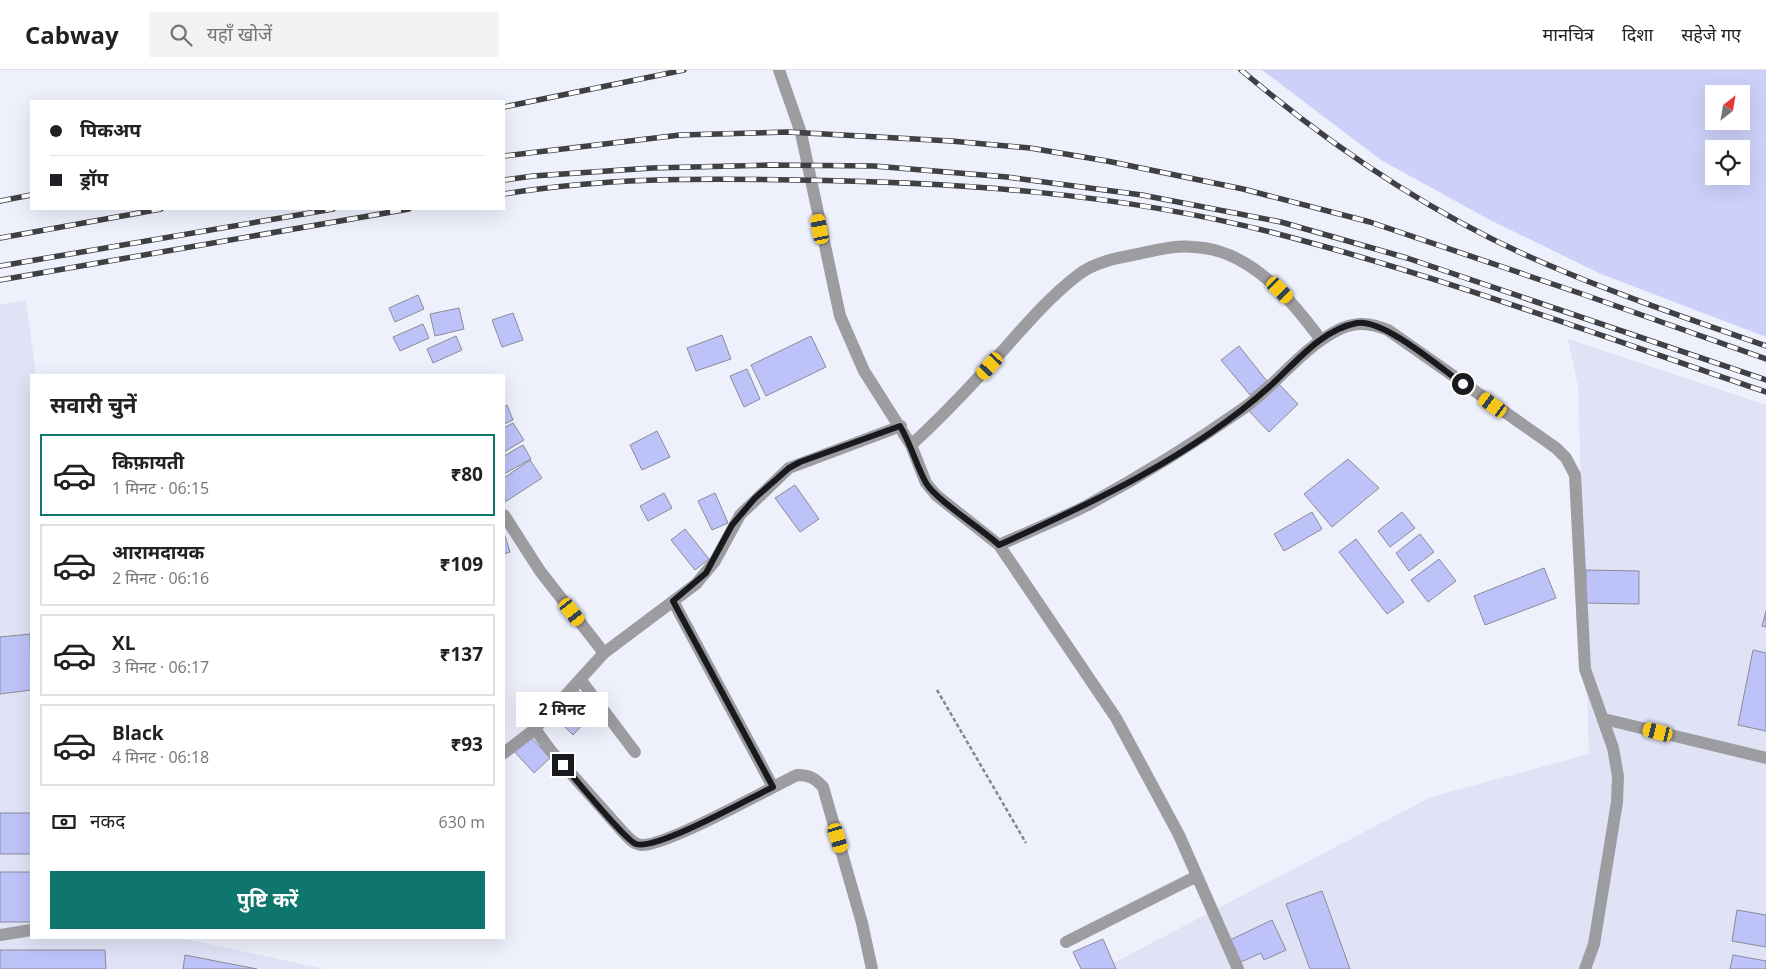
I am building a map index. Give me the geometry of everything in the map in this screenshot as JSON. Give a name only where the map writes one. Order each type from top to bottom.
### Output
[{"type":"street","points":[[779,70],[801,133],[840,316],[864,371],[911,445],[926,483],[936,495],[999,545],[1116,718],[1163,803],[1238,969]]},
{"type":"street","points":[[911,445],[950,409],[1030,319],[1078,275],[1091,267],[1110,260],[1170,247],[1195,246],[1222,252],[1241,261],[1280,290],[1297,306],[1322,340]]},
{"type":"street","points":[[999,545],[1085,506],[1187,448],[1248,405],[1322,340],[1339,329],[1357,323],[1372,324],[1388,330],[1556,448],[1566,458],[1575,475],[1585,669],[1613,748],[1618,776],[1617,802],[1594,944],[1585,969]]},
{"type":"street","points":[[505,752],[534,728],[604,653],[673,601],[706,573],[740,515],[789,468],[900,426]]},
{"type":"street","points":[[505,516],[540,571],[604,653]]},
{"type":"street","points":[[673,601],[773,787]]},
{"type":"street","points":[[580,679],[635,752]]},
{"type":"street","points":[[1604,719],[1766,758]]},
{"type":"street","points":[[534,728],[551,751],[634,844],[653,844],[797,775],[806,775],[815,779],[822,787],[862,923],[872,969]]},
{"type":"street","points":[[1066,942],[1197,876]]},
{"type":"street","points":[[0,935],[30,930]]},
{"type":"path","points":[[937,690],[1026,843]]},
{"type":"shaded area","points":[[1262,70],[1766,70],[1766,337],[1601,274],[1488,219],[1381,160]]},
{"type":"shaded area","points":[[26,300],[36,374],[30,374],[30,939],[185,939],[325,969],[0,969],[0,305]]},
{"type":"shaded area","points":[[1568,339],[1766,405],[1766,969],[1102,969],[1431,797],[1589,754],[1578,386]]},
{"type":"building","points":[[418,295],[424,309],[395,322],[389,308]]},
{"type":"building","points":[[459,308],[464,329],[435,336],[430,314]]},
{"type":"building","points":[[513,313],[523,340],[502,347],[492,320]]},
{"type":"building","points":[[423,324],[429,338],[400,351],[393,337]]},
{"type":"building","points":[[722,335],[731,359],[696,371],[687,348]]},
{"type":"building","points":[[456,336],[462,350],[433,363],[427,349]]},
{"type":"building","points":[[811,336],[826,367],[766,396],[751,365]]},
{"type":"building","points":[[1239,346],[1267,381],[1250,395],[1221,360]]},
{"type":"building","points":[[747,369],[760,399],[744,407],[730,376]]},
{"type":"building","points":[[1276,381],[1298,404],[1269,432],[1247,409]]},
{"type":"building","points":[[507,405],[513,420],[505,424],[505,406]]},
{"type":"building","points":[[513,423],[524,440],[505,451],[505,427]]},
{"type":"building","points":[[657,431],[670,457],[642,470],[630,445]]},
{"type":"building","points":[[523,445],[531,459],[505,473],[505,455]]},
{"type":"building","points":[[1348,459],[1379,488],[1332,527],[1304,494]]},
{"type":"building","points":[[530,460],[542,478],[505,502],[505,477]]},
{"type":"building","points":[[795,485],[819,519],[800,532],[775,498]]},
{"type":"building","points":[[664,493],[672,508],[648,521],[640,506]]},
{"type":"building","points":[[715,493],[728,523],[712,530],[698,501]]},
{"type":"building","points":[[1312,512],[1322,529],[1284,551],[1274,534]]},
{"type":"building","points":[[1402,512],[1415,528],[1390,547],[1378,531]]},
{"type":"building","points":[[685,529],[709,559],[695,570],[671,540]]},
{"type":"building","points":[[1420,534],[1434,552],[1409,571],[1396,553]]},
{"type":"building","points":[[505,536],[510,552],[505,554]]},
{"type":"building","points":[[1356,539],[1404,602],[1387,614],[1339,552]]},
{"type":"building","points":[[1439,559],[1456,581],[1428,602],[1411,580]]},
{"type":"building","points":[[1544,568],[1556,598],[1485,625],[1474,596]]},
{"type":"building","points":[[1586,570],[1639,571],[1639,604],[1585,603]]},
{"type":"building","points":[[1766,611],[1766,627],[1762,626]]},
{"type":"building","points":[[30,634],[30,690],[0,694],[0,637]]},
{"type":"building","points":[[1753,650],[1766,653],[1766,731],[1738,725]]},
{"type":"building","points":[[578,690],[598,708],[573,735],[554,716]]},
{"type":"building","points":[[530,736],[550,758],[534,773],[514,751]]},
{"type":"building","points":[[0,813],[30,813],[30,854],[0,854]]},
{"type":"building","points":[[0,872],[30,872],[30,922],[0,922]]},
{"type":"building","points":[[1322,891],[1350,969],[1310,969],[1286,904]]},
{"type":"building","points":[[1737,910],[1766,915],[1766,947],[1732,941]]},
{"type":"building","points":[[1272,920],[1286,950],[1264,960],[1261,953],[1241,962],[1230,940]]},
{"type":"building","points":[[1103,939],[1116,969],[1081,969],[1073,952]]},
{"type":"building","points":[[0,950],[105,950],[106,969],[0,969]]},
{"type":"building","points":[[185,955],[257,969],[183,969]]},
{"type":"building","points":[[1733,955],[1766,961],[1766,969],[1730,969]]},
{"type":"railway","points":[[505,107],[684,70]]},
{"type":"railway","points":[[1241,70],[1348,153],[1465,225],[1546,264],[1600,286],[1766,346]]},
{"type":"railway","points":[[505,156],[680,135],[788,132],[951,141],[1030,148],[1107,161],[1243,189],[1370,222],[1766,359]]},
{"type":"railway","points":[[505,180],[533,176],[652,168],[769,165],[874,166],[1007,177],[1142,195],[1281,222],[1407,258],[1766,380]]},
{"type":"railway","points":[[505,194],[613,182],[722,179],[856,181],[978,187],[1099,199],[1219,220],[1340,251],[1523,308],[1766,392]]},
{"type":"railway","points":[[0,201],[30,195]]},
{"type":"railway","points":[[0,238],[155,210]]},
{"type":"railway","points":[[0,266],[327,210]]},
{"type":"railway","points":[[0,280],[403,210]]},
{"type":"route","points":[[563,765],[634,844],[642,845],[653,844],[674,835],[773,787],[673,601],[696,584],[706,573],[715,561],[732,525],[755,498],[789,468],[800,462],[900,426],[911,445],[926,483],[936,495],[999,545],[1085,506],[1187,448],[1248,405],[1271,386],[1287,368],[1339,329],[1357,323],[1372,324],[1388,330],[1463,384]]}]
